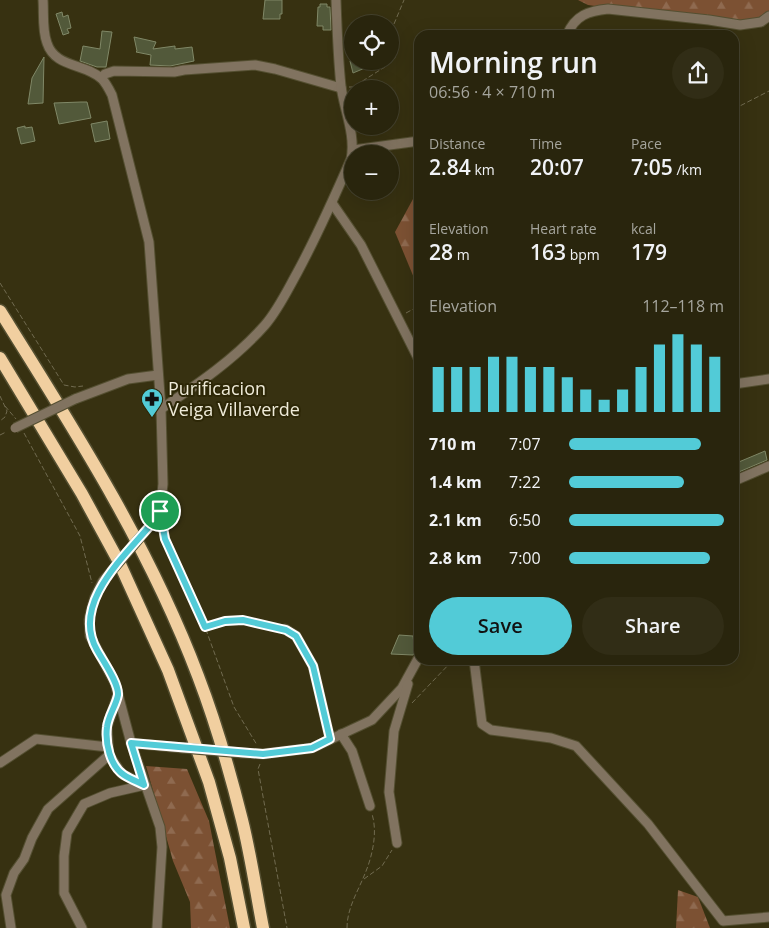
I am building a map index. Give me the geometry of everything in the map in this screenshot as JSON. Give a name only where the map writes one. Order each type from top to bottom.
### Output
[{"type":"highway","points":[[0,311],[116,500],[168,604],[198,676],[223,749],[243,822],[263,928]]},
{"type":"highway","points":[[0,358],[92,511],[119,562],[168,670],[209,782],[230,858],[244,928]]},
{"type":"street","points":[[43,0],[45,37],[52,53],[62,61],[101,78],[112,95],[149,242],[161,409],[163,484],[160,511],[154,521],[103,581],[95,597],[90,620],[90,636],[111,674],[144,785],[160,827],[162,839],[157,928]]},
{"type":"street","points":[[336,0],[341,88],[352,145]]},
{"type":"street","points":[[570,30],[577,18],[592,10],[608,9],[740,25],[761,22],[769,16]]},
{"type":"street","points":[[101,78],[105,74],[114,71],[174,72],[254,65],[275,68],[341,88]]},
{"type":"street","points":[[390,145],[414,142]]},
{"type":"street","points":[[161,409],[202,382],[265,325],[279,306],[314,240],[344,175]]},
{"type":"street","points":[[332,203],[361,245],[414,350]]},
{"type":"street","points":[[18,427],[75,399],[128,379],[158,375]]},
{"type":"street","points":[[739,383],[769,380]]},
{"type":"street","points":[[739,479],[769,466]]},
{"type":"street","points":[[286,630],[296,636],[313,666],[330,739]]},
{"type":"street","points":[[131,743],[263,754],[312,748],[372,720],[402,688],[414,665]]},
{"type":"street","points":[[475,665],[482,724],[491,730],[551,738],[576,746],[648,824],[723,921],[769,917]]},
{"type":"street","points":[[396,843],[389,792],[394,731],[412,669]]},
{"type":"street","points":[[118,694],[107,728],[108,751],[122,774],[144,785]]},
{"type":"street","points":[[341,734],[352,752],[370,806]]},
{"type":"street","points":[[0,763],[36,739],[108,751]]},
{"type":"street","points":[[11,928],[6,895],[14,873],[24,860],[32,838],[48,809],[108,751]]},
{"type":"street","points":[[82,928],[64,893],[64,856],[67,833],[84,804],[110,793],[144,785]]},
{"type":"path","points":[[341,88],[353,87],[388,65],[394,58],[391,36],[404,0]]},
{"type":"path","points":[[739,106],[769,91]]},
{"type":"path","points":[[0,283],[64,385],[84,386]]},
{"type":"path","points":[[397,317],[414,308]]},
{"type":"path","points":[[0,396],[7,411],[5,417],[0,421]]},
{"type":"path","points":[[5,406],[15,416],[18,427],[80,536],[95,597]]},
{"type":"path","points":[[160,511],[165,539],[205,627],[234,707],[263,754],[258,769],[286,928]]},
{"type":"path","points":[[205,627],[225,621],[243,620],[286,630]]},
{"type":"path","points":[[399,715],[416,700],[448,665]]},
{"type":"path","points":[[347,928],[347,915],[363,880],[372,849],[375,825],[370,806]]},
{"type":"path","points":[[363,880],[382,866],[396,843]]},
{"type":"green space","points":[[578,0],[769,0],[769,14],[761,22],[657,15],[588,5]]},
{"type":"green space","points":[[414,197],[414,278],[395,232]]},
{"type":"green space","points":[[146,766],[187,769],[209,821],[230,928],[191,928],[190,902],[173,861]]},
{"type":"green space","points":[[678,890],[698,897],[710,928],[676,928]]},
{"type":"building","points":[[265,0],[282,0],[280,19],[263,19]]},
{"type":"building","points":[[320,4],[327,4],[327,7],[330,7],[331,30],[323,30],[323,26],[317,26],[318,7],[320,7]]},
{"type":"building","points":[[62,12],[63,17],[68,15],[71,28],[67,29],[69,33],[63,35],[56,14]]},
{"type":"building","points":[[102,31],[112,32],[106,67],[97,67],[80,61],[83,46],[100,49]]},
{"type":"building","points":[[134,37],[156,42],[153,49],[175,46],[175,49],[192,47],[194,61],[170,66],[150,65],[151,55],[136,52]]},
{"type":"building","points":[[44,57],[43,103],[28,104],[32,78]]},
{"type":"building","points":[[87,102],[91,118],[59,124],[54,103]]},
{"type":"building","points":[[107,121],[110,139],[95,142],[91,124]]},
{"type":"building","points":[[25,126],[25,128],[32,127],[35,141],[21,144],[17,128]]},
{"type":"building","points":[[765,451],[767,460],[739,472],[739,462]]},
{"type":"building","points":[[399,635],[413,636],[413,655],[391,654]]},
{"type":"place","name":"Purificacion Veiga Villaverde","points":[[152,418]]},
{"type":"route","points":[[160,511],[165,539],[205,627],[225,621],[243,620],[286,630],[296,636],[313,666],[330,739],[312,748],[263,754],[131,743],[144,785],[122,774],[109,755],[107,728],[118,694],[111,674],[90,636],[91,611],[103,581],[154,521],[160,511]]}]
